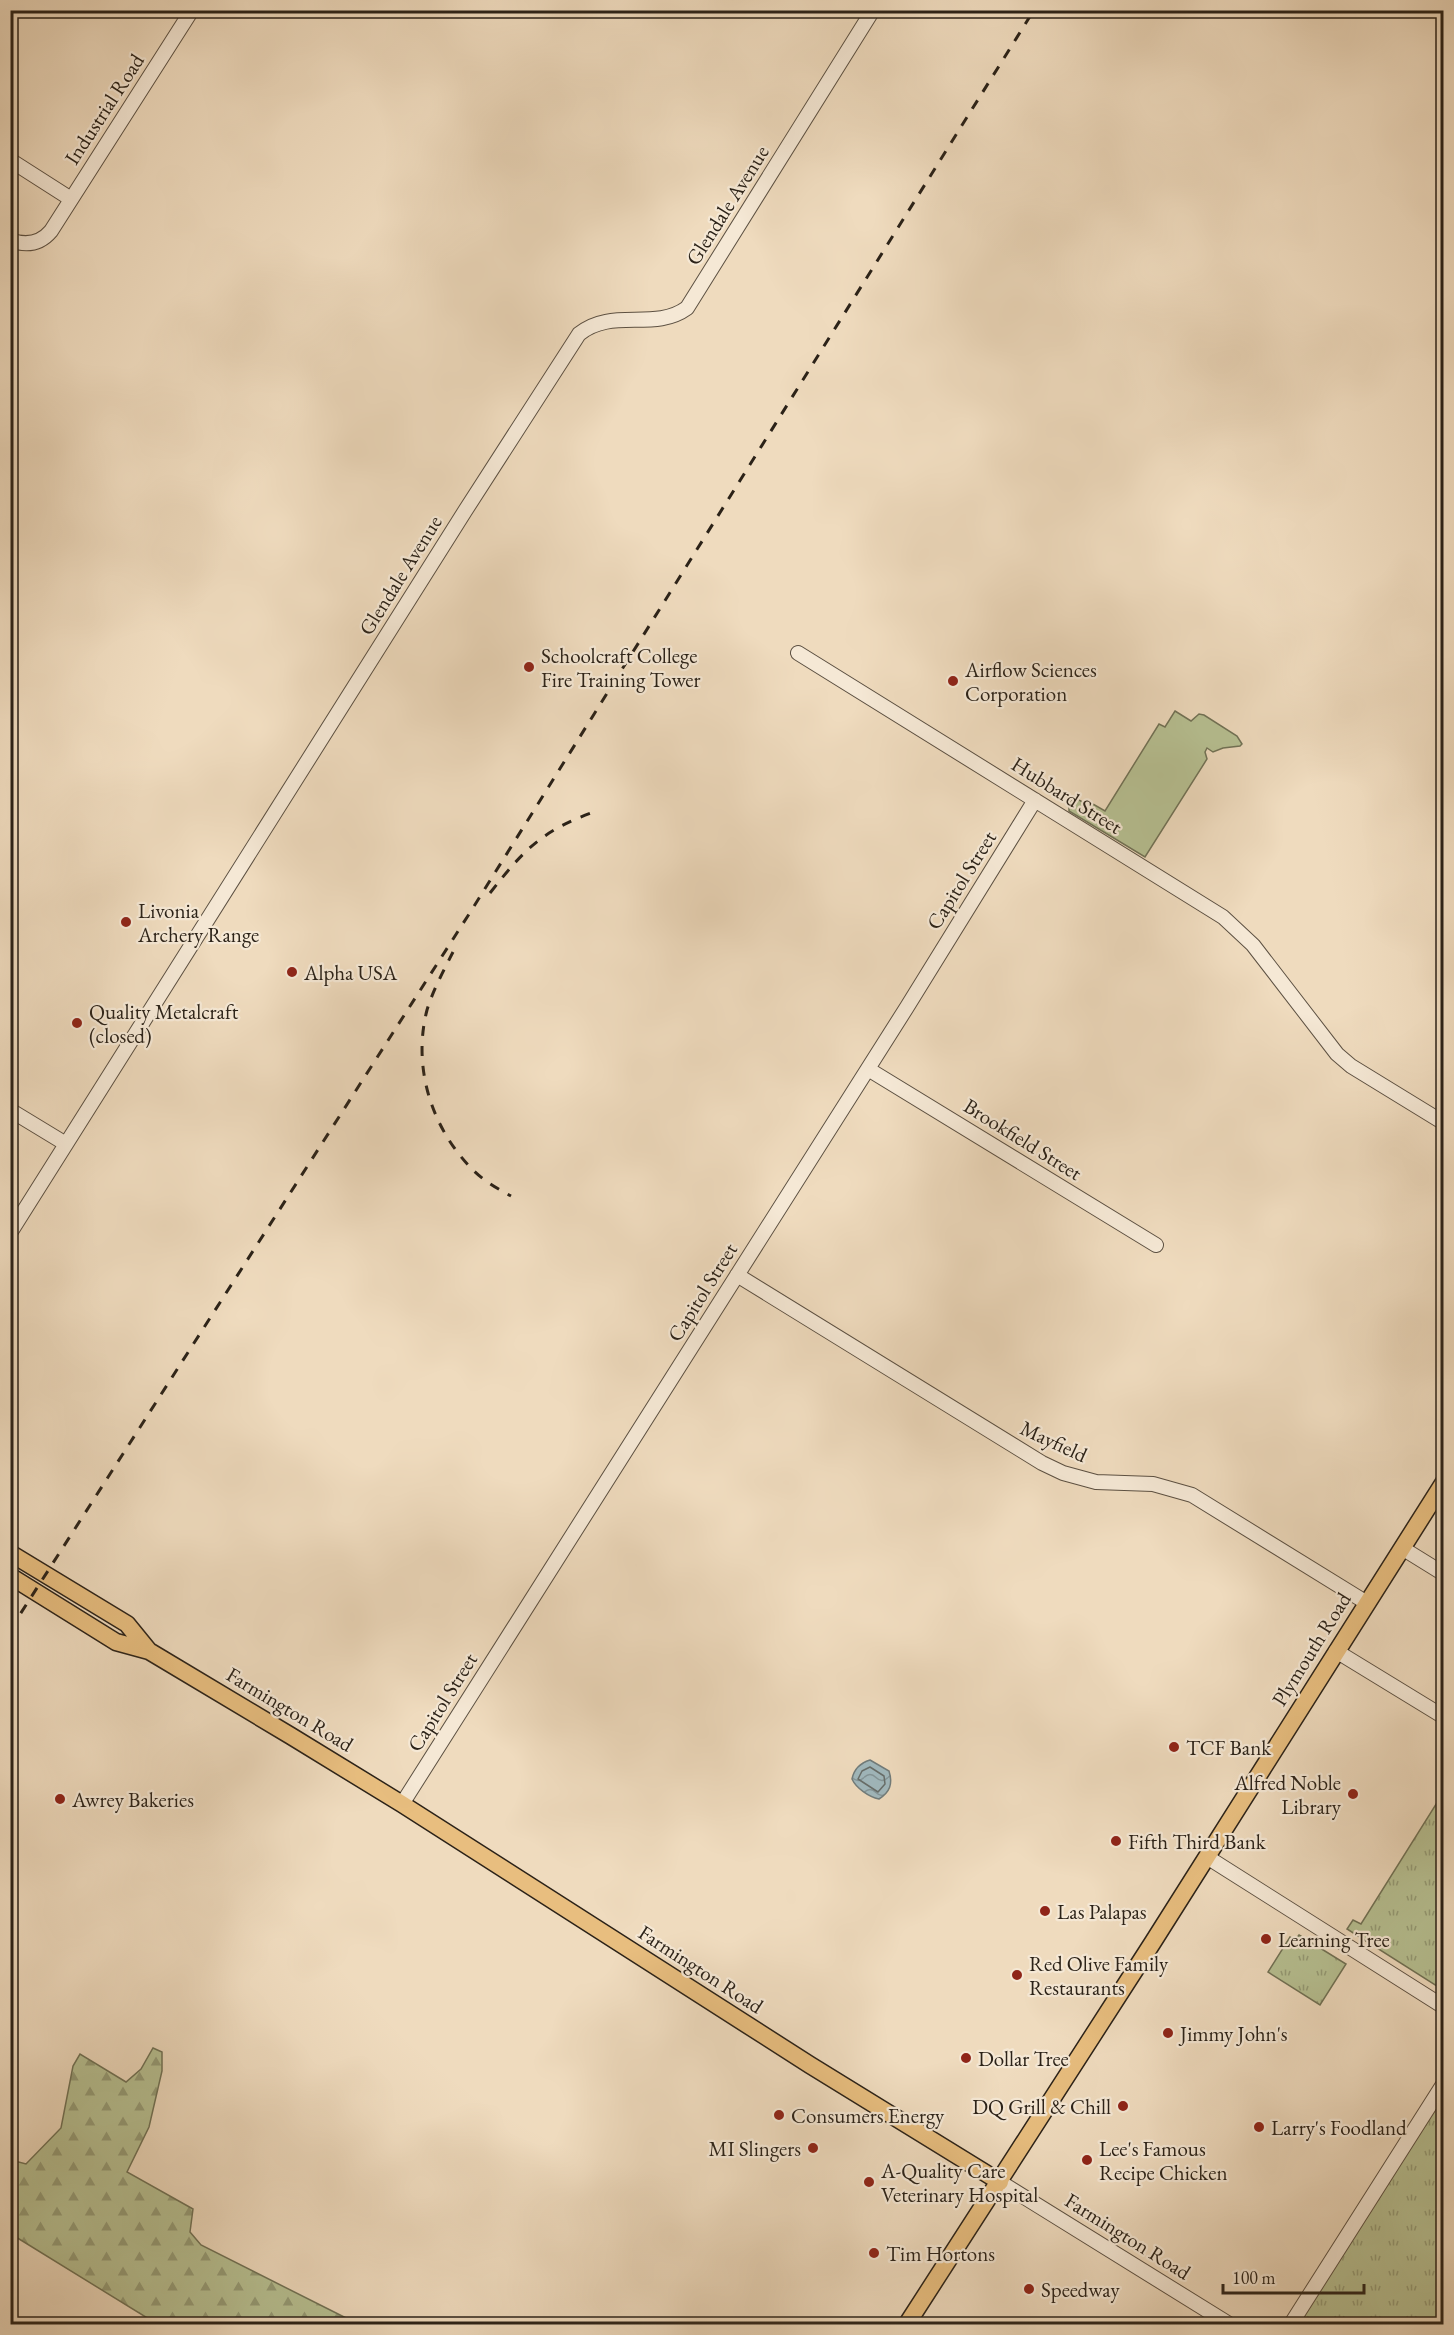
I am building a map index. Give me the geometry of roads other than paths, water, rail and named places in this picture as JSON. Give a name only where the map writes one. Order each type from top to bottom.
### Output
[{"type":"main road","name":"Plymouth Road","points":[[907,2325],[1207,1857],[1443,1482]]},
{"type":"main road","name":"Farmington Road","points":[[10,1553],[127,1624],[149,1651]]},
{"type":"main road","name":"Farmington Road","points":[[10,1576],[116,1642],[149,1651],[402,1804],[810,2065],[1000,2182]]},
{"type":"street","name":"Industrial Road","points":[[10,240],[29,244],[40,240],[51,231],[192,10]]},
{"type":"street","name":"Glendale Avenue","points":[[10,1233],[452,531],[579,334],[595,324],[610,320],[668,317],[687,308],[873,10]]},
{"type":"street","points":[[10,160],[71,199]]},
{"type":"street","name":"Hubbard Street","points":[[798,653],[1223,916],[1252,944],[1329,1045],[1351,1066],[1443,1123]]},
{"type":"street","name":"Capitol Street","points":[[402,1804],[868,1069],[1035,800]]},
{"type":"street","name":"Brookfield Street","points":[[868,1069],[1156,1245]]},
{"type":"street","points":[[10,1110],[66,1144]]},
{"type":"street","name":"Mayfield","points":[[737,1275],[1042,1464],[1063,1473],[1096,1482],[1153,1484],[1191,1495],[1367,1603]]},
{"type":"street","points":[[1402,1548],[1443,1574]]},
{"type":"street","points":[[1336,1651],[1443,1717]]},
{"type":"street","points":[[1207,1857],[1443,2007]]},
{"type":"street","points":[[1291,2325],[1443,2084]]},
{"type":"street","name":"Farmington Road","points":[[1000,2182],[1229,2325]]},
{"type":"water","points":[[870,1760],[889,1771],[890,1787],[879,1799],[863,1792],[852,1779],[858,1767]]},
{"type":"railway","points":[[10,1630],[471,911],[1034,10]]},
{"type":"railway","points":[[490,893],[514,863],[537,842],[563,825],[599,810]]},
{"type":"railway","points":[[453,952],[427,1010],[423,1032],[424,1075],[436,1117],[446,1136],[473,1170],[496,1188],[511,1196]]},
{"type":"place","name":"Schoolcraft College Fire Training Tower","points":[[529,667]]},
{"type":"place","name":"Airflow Sciences Corporation","points":[[953,681]]},
{"type":"place","name":"Livonia Archery Range","points":[[126,922]]},
{"type":"place","name":"Alpha USA","points":[[292,972]]},
{"type":"place","name":"Quality Metalcraft (closed)","points":[[77,1023]]},
{"type":"place","name":"TCF Bank","points":[[1174,1747]]},
{"type":"place","name":"Alfred Noble Library","points":[[1353,1794]]},
{"type":"place","name":"Awrey Bakeries","points":[[60,1799]]},
{"type":"place","name":"Fifth Third Bank","points":[[1116,1841]]},
{"type":"place","name":"Las Palapas","points":[[1045,1911]]},
{"type":"place","name":"Learning Tree","points":[[1266,1939]]},
{"type":"place","name":"Red Olive Family Restaurants","points":[[1017,1975]]},
{"type":"place","name":"Jimmy John's","points":[[1168,2033]]},
{"type":"place","name":"Dollar Tree","points":[[966,2058]]},
{"type":"place","name":"DQ Grill & Chill","points":[[1123,2106]]},
{"type":"place","name":"Consumers Energy","points":[[779,2115]]},
{"type":"place","name":"Larry's Foodland","points":[[1259,2127]]},
{"type":"place","name":"MI Slingers","points":[[813,2148]]},
{"type":"place","name":"Lee's Famous Recipe Chicken","points":[[1087,2160]]},
{"type":"place","name":"A-Quality Care Veterinary Hospital","points":[[869,2182]]},
{"type":"place","name":"Tim Hortons","points":[[874,2253]]},
{"type":"place","name":"Speedway","points":[[1029,2289]]}]
